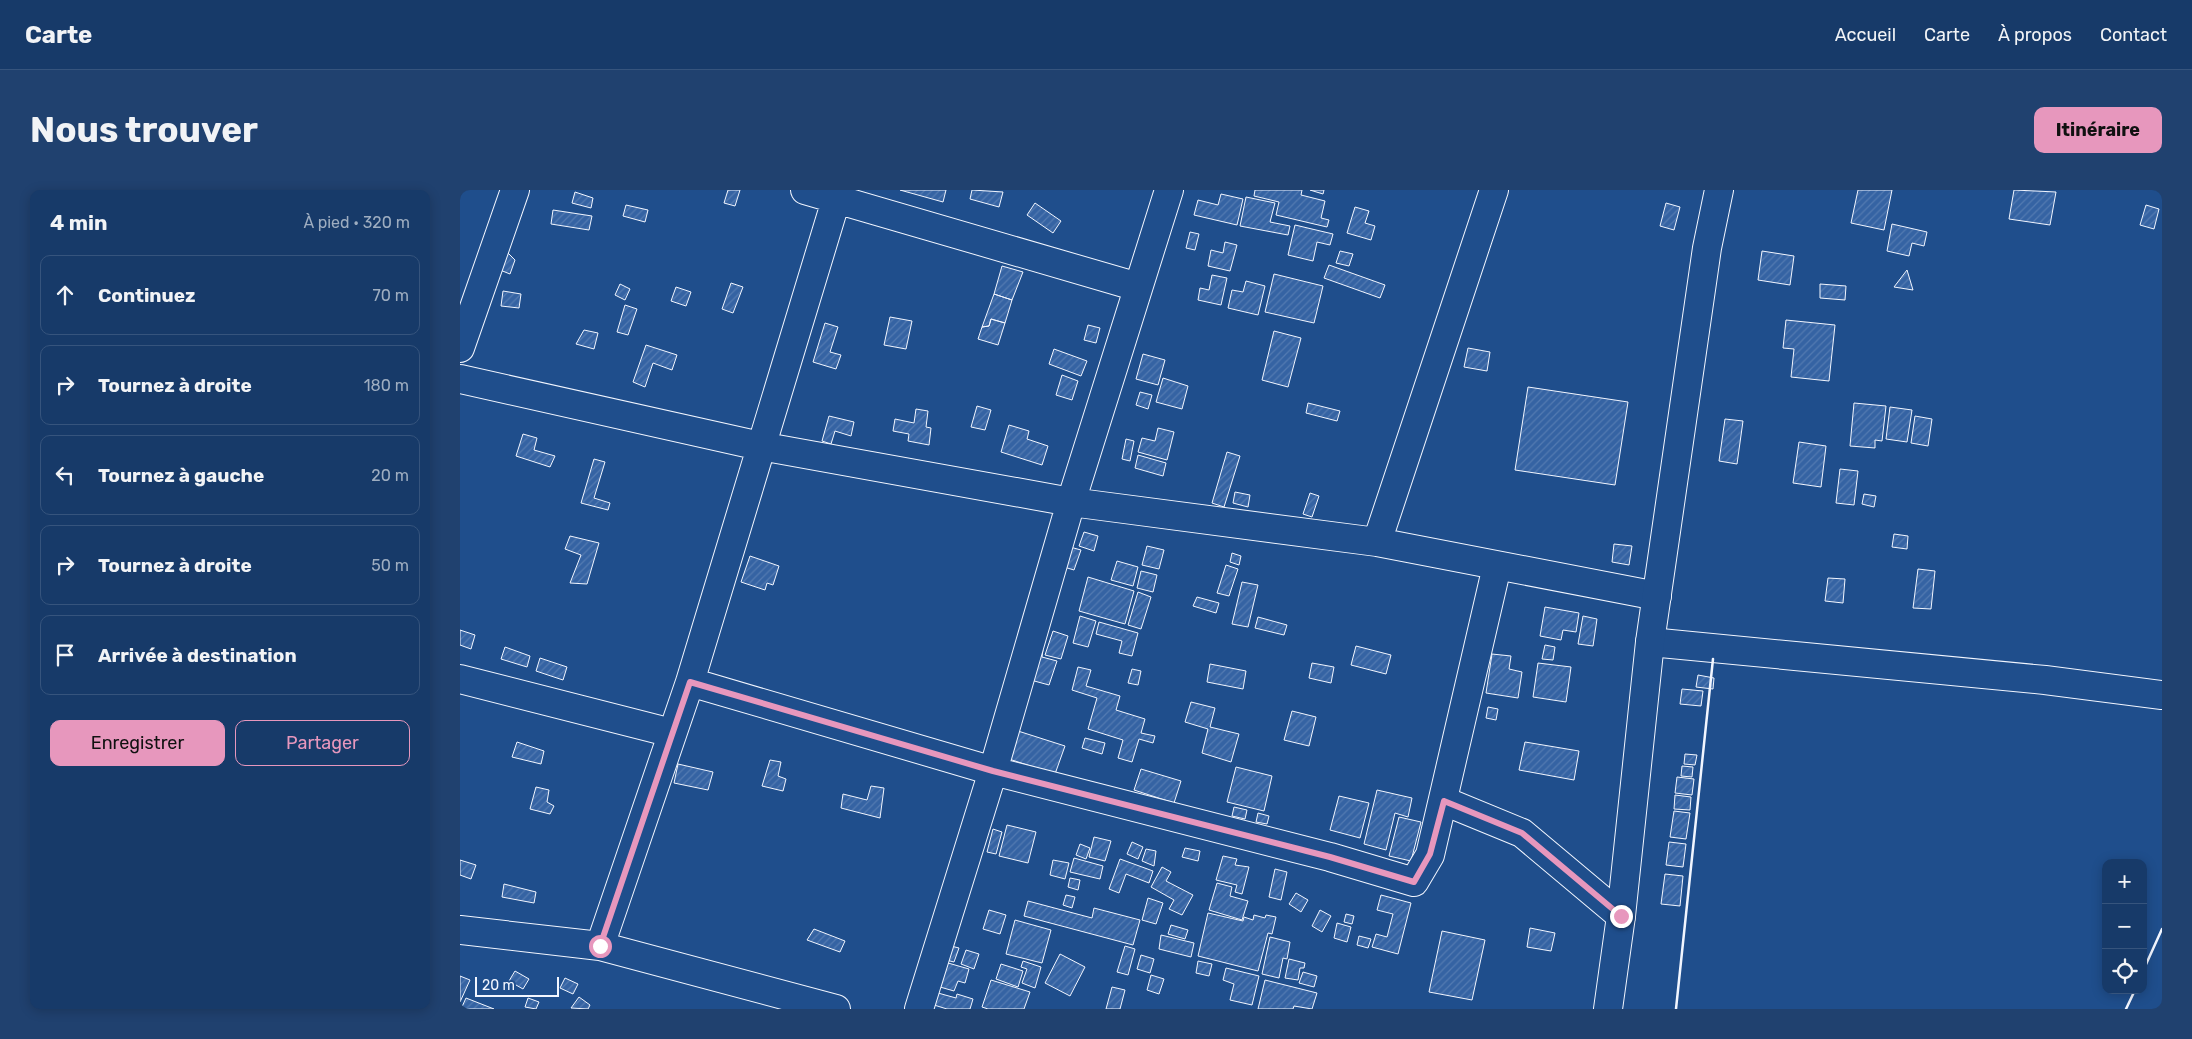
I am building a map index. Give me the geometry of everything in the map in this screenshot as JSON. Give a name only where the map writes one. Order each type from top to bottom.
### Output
[{"type":"main road","points":[[460,348],[515,190]]},
{"type":"main road","points":[[805,190],[838,195],[1138,287]]},
{"type":"main road","points":[[919,1009],[993,771],[1071,502],[1169,190]]},
{"type":"main road","points":[[1377,542],[1494,190]]},
{"type":"main road","points":[[1608,1009],[1621,916],[1650,642],[1706,258],[1719,190]]},
{"type":"main road","points":[[600,946],[690,682],[760,446],[838,195]]},
{"type":"main road","points":[[460,378],[760,446],[1071,502],[1377,542],[1657,596]]},
{"type":"main road","points":[[690,682],[993,771],[1330,857],[1414,882],[1430,854],[1444,801],[1497,566]]},
{"type":"main road","points":[[1650,642],[2045,680],[2162,695]]},
{"type":"main road","points":[[460,679],[672,733]]},
{"type":"main road","points":[[1444,801],[1522,833],[1621,916]]},
{"type":"main road","points":[[460,930],[600,946],[836,1009]]},
{"type":"building","points":[[728,190],[740,190],[735,206],[724,203]]},
{"type":"building","points":[[900,190],[946,190],[943,202]]},
{"type":"building","points":[[972,190],[1003,192],[999,207],[970,199]]},
{"type":"building","points":[[1255,190],[1302,190],[1301,195],[1325,201],[1321,218],[1329,220],[1327,227],[1276,215],[1279,202],[1254,196]]},
{"type":"building","points":[[1310,190],[1324,190],[1323,194]]},
{"type":"building","points":[[1858,190],[1892,190],[1884,230],[1851,223]]},
{"type":"building","points":[[2014,190],[2056,192],[2050,225],[2009,219]]},
{"type":"building","points":[[575,192],[593,198],[591,208],[572,203]]},
{"type":"building","points":[[1221,194],[1243,199],[1237,225],[1194,215],[1198,200],[1218,205]]},
{"type":"building","points":[[1246,197],[1275,203],[1270,222],[1290,226],[1288,235],[1240,226]]},
{"type":"building","points":[[1035,203],[1061,221],[1053,233],[1027,215]]},
{"type":"building","points":[[1666,203],[1680,207],[1674,230],[1660,226]]},
{"type":"building","points":[[626,205],[648,210],[645,222],[623,216]]},
{"type":"building","points":[[2146,205],[2159,209],[2154,229],[2140,225]]},
{"type":"building","points":[[1355,207],[1369,211],[1365,223],[1375,226],[1371,240],[1347,233]]},
{"type":"building","points":[[553,210],[592,216],[589,230],[551,224]]},
{"type":"building","points":[[1892,224],[1927,232],[1924,246],[1912,243],[1909,256],[1887,251]]},
{"type":"building","points":[[1295,225],[1333,234],[1330,245],[1317,242],[1313,261],[1288,255]]},
{"type":"building","points":[[1190,232],[1199,234],[1195,250],[1186,248]]},
{"type":"building","points":[[1225,242],[1237,245],[1230,271],[1208,266],[1211,250],[1223,253]]},
{"type":"building","points":[[1340,251],[1353,254],[1349,266],[1336,263]]},
{"type":"building","points":[[1762,251],[1794,256],[1790,285],[1758,280]]},
{"type":"building","points":[[507,252],[515,260],[510,274],[500,270]]},
{"type":"building","points":[[1329,265],[1385,285],[1380,298],[1324,278]]},
{"type":"building","points":[[1002,266],[1023,272],[1012,300],[994,294]]},
{"type":"building","points":[[1907,270],[1913,290],[1894,287]]},
{"type":"building","points":[[1274,274],[1323,286],[1314,323],[1265,312]]},
{"type":"building","points":[[1212,275],[1227,278],[1221,305],[1198,300],[1200,288],[1209,290]]},
{"type":"building","points":[[1246,281],[1265,286],[1258,315],[1228,308],[1232,290],[1243,292]]},
{"type":"building","points":[[731,283],[743,287],[733,313],[722,309]]},
{"type":"building","points":[[620,284],[630,289],[625,300],[615,295]]},
{"type":"building","points":[[1820,284],[1846,286],[1845,300],[1820,298]]},
{"type":"building","points":[[676,287],[691,292],[686,306],[671,301]]},
{"type":"building","points":[[503,291],[521,294],[519,308],[501,306]]},
{"type":"building","points":[[994,294],[1012,300],[1005,323],[991,319],[989,326],[982,327]]},
{"type":"building","points":[[625,305],[637,309],[628,335],[617,332]]},
{"type":"building","points":[[890,317],[912,321],[906,349],[884,345]]},
{"type":"building","points":[[991,319],[1005,323],[998,345],[978,339],[982,327],[989,326]]},
{"type":"building","points":[[1786,320],[1835,325],[1829,381],[1791,377],[1794,349],[1783,348]]},
{"type":"building","points":[[825,323],[838,327],[830,352],[841,355],[836,369],[813,362]]},
{"type":"building","points":[[1088,325],[1100,328],[1096,343],[1084,340]]},
{"type":"building","points":[[584,330],[598,333],[594,349],[576,344]]},
{"type":"building","points":[[1274,331],[1301,338],[1288,387],[1262,380]]},
{"type":"building","points":[[646,345],[677,355],[672,370],[653,363],[645,387],[633,382]]},
{"type":"building","points":[[1468,348],[1490,352],[1487,371],[1464,367]]},
{"type":"building","points":[[1054,349],[1087,361],[1081,376],[1049,364]]},
{"type":"building","points":[[1143,354],[1165,360],[1158,385],[1136,379]]},
{"type":"building","points":[[1062,375],[1078,381],[1072,400],[1056,395]]},
{"type":"building","points":[[1163,378],[1188,386],[1182,409],[1156,402]]},
{"type":"building","points":[[1528,387],[1628,402],[1615,485],[1515,470]]},
{"type":"building","points":[[1140,392],[1152,395],[1148,409],[1136,405]]},
{"type":"building","points":[[1308,403],[1340,411],[1337,421],[1306,413]]},
{"type":"building","points":[[1854,403],[1886,406],[1882,441],[1875,440],[1875,448],[1850,446]]},
{"type":"building","points":[[977,406],[991,410],[985,430],[971,427]]},
{"type":"building","points":[[1890,407],[1912,410],[1907,442],[1886,439]]},
{"type":"building","points":[[916,409],[928,411],[926,427],[931,428],[929,445],[908,441],[909,434],[893,431],[895,419],[914,423]]},
{"type":"building","points":[[829,416],[854,422],[851,436],[835,431],[831,444],[822,441]]},
{"type":"building","points":[[1915,416],[1932,419],[1928,446],[1911,443]]},
{"type":"building","points":[[1725,419],[1743,421],[1737,464],[1719,461]]},
{"type":"building","points":[[1009,425],[1029,431],[1027,439],[1048,446],[1042,465],[1001,452]]},
{"type":"building","points":[[1158,428],[1174,432],[1167,460],[1138,452],[1142,438],[1155,441]]},
{"type":"building","points":[[523,434],[537,438],[534,450],[555,456],[550,467],[516,456]]},
{"type":"building","points":[[1126,439],[1134,441],[1130,461],[1122,459]]},
{"type":"building","points":[[1799,442],[1826,446],[1821,487],[1793,483]]},
{"type":"building","points":[[1227,452],[1240,456],[1224,507],[1212,503]]},
{"type":"building","points":[[1138,455],[1166,463],[1163,476],[1135,468]]},
{"type":"building","points":[[594,459],[605,462],[594,498],[610,503],[608,510],[581,503]]},
{"type":"building","points":[[1840,469],[1858,471],[1854,505],[1836,503]]},
{"type":"building","points":[[1235,492],[1250,495],[1248,507],[1233,503]]},
{"type":"building","points":[[1310,493],[1319,496],[1312,517],[1303,514]]},
{"type":"building","points":[[1864,494],[1876,496],[1874,507],[1862,504]]},
{"type":"building","points":[[1084,532],[1098,536],[1094,551],[1079,546]]},
{"type":"building","points":[[1894,534],[1908,536],[1907,549],[1892,547]]},
{"type":"building","points":[[570,536],[599,543],[587,584],[570,583],[581,555],[565,549]]},
{"type":"building","points":[[1614,544],[1632,546],[1629,565],[1612,562]]},
{"type":"building","points":[[1147,546],[1164,550],[1159,569],[1142,565]]},
{"type":"building","points":[[1070,547],[1081,550],[1074,570],[1064,567]]},
{"type":"building","points":[[1232,553],[1241,556],[1239,565],[1230,562]]},
{"type":"building","points":[[750,556],[779,566],[773,585],[767,583],[765,590],[741,582]]},
{"type":"building","points":[[1117,561],[1138,567],[1133,586],[1111,580]]},
{"type":"building","points":[[1226,565],[1238,569],[1229,596],[1217,593]]},
{"type":"building","points":[[1918,569],[1935,571],[1931,609],[1913,608]]},
{"type":"building","points":[[1141,571],[1157,575],[1153,592],[1137,588]]},
{"type":"building","points":[[1088,577],[1134,591],[1125,624],[1079,611]]},
{"type":"building","points":[[1828,578],[1845,579],[1843,603],[1825,601]]},
{"type":"building","points":[[1242,582],[1258,585],[1248,627],[1232,624]]},
{"type":"building","points":[[1138,592],[1151,597],[1141,629],[1128,625]]},
{"type":"building","points":[[1197,597],[1219,603],[1216,613],[1193,606]]},
{"type":"building","points":[[1545,607],[1579,613],[1576,632],[1563,630],[1561,640],[1540,636]]},
{"type":"building","points":[[1080,616],[1096,621],[1088,647],[1073,643]]},
{"type":"building","points":[[1583,616],[1597,619],[1593,646],[1578,644]]},
{"type":"building","points":[[1258,617],[1287,625],[1284,635],[1255,628]]},
{"type":"building","points":[[1099,622],[1138,633],[1132,656],[1119,653],[1122,641],[1096,634]]},
{"type":"building","points":[[460,630],[475,635],[471,649],[460,645]]},
{"type":"building","points":[[1053,631],[1068,636],[1061,659],[1045,655]]},
{"type":"building","points":[[1545,645],[1555,647],[1553,660],[1542,659]]},
{"type":"building","points":[[1356,646],[1391,655],[1386,674],[1351,665]]},
{"type":"building","points":[[505,647],[530,656],[527,667],[501,659]]},
{"type":"building","points":[[1040,650],[1043,650],[1042,657],[1057,661],[1049,685],[1027,679]]},
{"type":"building","points":[[1492,654],[1511,656],[1509,669],[1522,672],[1518,698],[1486,693]]},
{"type":"building","points":[[540,658],[567,667],[563,680],[536,671]]},
{"type":"building","points":[[1312,663],[1334,667],[1331,683],[1309,678]]},
{"type":"building","points":[[1538,663],[1571,667],[1566,702],[1533,697]]},
{"type":"building","points":[[1210,664],[1246,671],[1243,689],[1207,682]]},
{"type":"building","points":[[1078,667],[1091,670],[1086,686],[1120,696],[1116,710],[1145,719],[1141,733],[1155,736],[1153,743],[1139,739],[1132,762],[1118,758],[1123,740],[1088,729],[1097,698],[1072,690]]},
{"type":"building","points":[[1132,669],[1141,671],[1138,685],[1128,683]]},
{"type":"building","points":[[1698,675],[1714,678],[1713,689],[1696,687]]},
{"type":"building","points":[[1682,689],[1703,691],[1701,706],[1680,704]]},
{"type":"building","points":[[1191,702],[1215,708],[1210,727],[1239,734],[1231,762],[1202,753],[1208,729],[1185,722]]},
{"type":"building","points":[[1488,707],[1498,709],[1496,720],[1486,718]]},
{"type":"building","points":[[1292,711],[1316,717],[1309,746],[1284,740]]},
{"type":"building","points":[[1018,731],[1065,746],[1055,774],[1009,759]]},
{"type":"building","points":[[1085,738],[1105,743],[1102,754],[1082,748]]},
{"type":"building","points":[[517,742],[544,751],[541,764],[512,757]]},
{"type":"building","points":[[1525,742],[1579,751],[1574,780],[1519,770]]},
{"type":"building","points":[[1685,754],[1697,755],[1695,765],[1684,764]]},
{"type":"building","points":[[770,760],[781,762],[778,776],[786,779],[783,791],[762,786]]},
{"type":"building","points":[[678,764],[713,772],[708,790],[674,783]]},
{"type":"building","points":[[1682,766],[1693,767],[1692,777],[1681,776]]},
{"type":"building","points":[[1236,767],[1272,776],[1264,811],[1227,802]]},
{"type":"building","points":[[1141,769],[1181,781],[1174,803],[1134,790]]},
{"type":"building","points":[[1677,777],[1694,779],[1692,795],[1675,793]]},
{"type":"building","points":[[871,786],[884,788],[880,818],[841,808],[843,794],[867,800]]},
{"type":"building","points":[[536,787],[549,790],[547,802],[554,806],[550,814],[530,809]]},
{"type":"building","points":[[1377,790],[1412,798],[1408,817],[1395,813],[1386,850],[1364,844]]},
{"type":"building","points":[[1675,795],[1691,797],[1690,810],[1674,809]]},
{"type":"building","points":[[1339,796],[1369,803],[1360,838],[1330,830]]},
{"type":"building","points":[[1234,807],[1247,810],[1245,819],[1232,816]]},
{"type":"building","points":[[1674,811],[1690,813],[1686,839],[1670,837]]},
{"type":"building","points":[[1258,813],[1269,816],[1267,824],[1256,822]]},
{"type":"building","points":[[1399,817],[1421,822],[1411,861],[1389,856]]},
{"type":"building","points":[[1007,825],[1036,832],[1028,863],[999,856]]},
{"type":"building","points":[[993,829],[1002,832],[996,854],[987,852]]},
{"type":"building","points":[[1094,837],[1111,841],[1105,861],[1089,857]]},
{"type":"building","points":[[1132,842],[1143,847],[1138,859],[1127,854]]},
{"type":"building","points":[[1669,842],[1686,844],[1683,867],[1666,865]]},
{"type":"building","points":[[1080,844],[1090,848],[1086,859],[1076,855]]},
{"type":"building","points":[[1185,848],[1200,851],[1198,861],[1182,857]]},
{"type":"building","points":[[1146,849],[1156,851],[1154,866],[1142,861]]},
{"type":"building","points":[[1223,856],[1237,859],[1235,865],[1249,867],[1242,894],[1235,892],[1237,885],[1216,880]]},
{"type":"building","points":[[1074,858],[1103,866],[1100,879],[1070,872]]},
{"type":"building","points":[[1120,859],[1153,871],[1149,883],[1126,874],[1119,893],[1109,889]]},
{"type":"building","points":[[460,860],[476,865],[471,879],[460,875]]},
{"type":"building","points":[[1053,860],[1069,863],[1065,879],[1050,875]]},
{"type":"building","points":[[1162,867],[1171,872],[1166,881],[1193,895],[1182,915],[1169,909],[1174,900],[1151,887]]},
{"type":"building","points":[[1275,869],[1287,872],[1281,900],[1269,897]]},
{"type":"building","points":[[1665,874],[1683,876],[1680,906],[1661,904]]},
{"type":"building","points":[[1070,878],[1080,880],[1078,890],[1068,887]]},
{"type":"building","points":[[1217,883],[1232,887],[1230,896],[1248,901],[1242,920],[1209,910]]},
{"type":"building","points":[[504,884],[536,892],[534,903],[502,897]]},
{"type":"building","points":[[1296,893],[1308,900],[1301,912],[1289,904]]},
{"type":"building","points":[[1066,895],[1075,897],[1072,908],[1063,905]]},
{"type":"building","points":[[1381,895],[1411,903],[1398,954],[1372,947],[1376,934],[1387,937],[1393,914],[1377,910]]},
{"type":"building","points":[[1148,898],[1163,903],[1156,924],[1142,920]]},
{"type":"building","points":[[1028,901],[1092,918],[1094,908],[1140,920],[1133,945],[1024,916]]},
{"type":"building","points":[[989,910],[1006,915],[1000,934],[983,929]]},
{"type":"building","points":[[1320,910],[1331,916],[1322,932],[1312,926]]},
{"type":"building","points":[[1208,913],[1243,921],[1244,917],[1253,920],[1254,915],[1265,918],[1266,915],[1276,917],[1272,934],[1268,933],[1258,971],[1198,956]]},
{"type":"building","points":[[1346,914],[1354,916],[1352,924],[1344,922]]},
{"type":"building","points":[[1015,920],[1051,930],[1042,963],[1006,954]]},
{"type":"building","points":[[1337,923],[1351,927],[1347,942],[1334,938]]},
{"type":"building","points":[[1171,925],[1188,930],[1185,939],[1168,934]]},
{"type":"building","points":[[1530,928],[1555,933],[1551,951],[1527,947]]},
{"type":"building","points":[[814,929],[845,941],[840,952],[807,940]]},
{"type":"building","points":[[1442,931],[1485,940],[1472,1000],[1429,992]]},
{"type":"building","points":[[1161,935],[1194,943],[1191,957],[1159,949]]},
{"type":"building","points":[[1359,936],[1371,939],[1368,948],[1357,945]]},
{"type":"building","points":[[1270,937],[1290,942],[1287,959],[1283,958],[1279,978],[1262,974]]},
{"type":"building","points":[[951,946],[959,948],[954,962],[946,960]]},
{"type":"building","points":[[1125,946],[1135,949],[1128,975],[1117,972]]},
{"type":"building","points":[[966,950],[979,954],[974,969],[961,964]]},
{"type":"building","points":[[1060,954],[1085,967],[1070,996],[1045,983]]},
{"type":"building","points":[[1141,955],[1154,959],[1150,973],[1137,969]]},
{"type":"building","points":[[1289,959],[1305,963],[1304,968],[1300,968],[1298,980],[1285,978]]},
{"type":"building","points":[[1023,961],[1041,967],[1035,988],[1022,983],[1027,969],[1021,967]]},
{"type":"building","points":[[1198,961],[1212,964],[1209,976],[1196,973]]},
{"type":"building","points":[[948,963],[969,969],[965,983],[958,981],[954,991],[940,987]]},
{"type":"building","points":[[1001,964],[1023,971],[1018,987],[996,979]]},
{"type":"building","points":[[1226,968],[1259,976],[1252,1005],[1230,1000],[1234,984],[1223,980]]},
{"type":"building","points":[[515,971],[529,979],[523,989],[509,981]]},
{"type":"building","points":[[1303,972],[1317,976],[1314,987],[1299,983]]},
{"type":"building","points":[[1151,975],[1164,979],[1159,994],[1147,990]]},
{"type":"building","points":[[460,976],[470,980],[460,1002]]},
{"type":"building","points":[[565,978],[578,984],[573,994],[560,988]]},
{"type":"building","points":[[991,980],[1030,992],[1024,1009],[988,1009],[982,1007]]},
{"type":"building","points":[[1265,980],[1317,993],[1312,1009],[1294,1006],[1293,1009],[1258,1009]]},
{"type":"building","points":[[1112,987],[1125,990],[1120,1009],[1106,1009]]},
{"type":"building","points":[[938,993],[956,998],[957,994],[973,999],[970,1009],[947,1009],[934,1005]]},
{"type":"building","points":[[579,997],[590,1005],[588,1009],[571,1008]]},
{"type":"building","points":[[466,998],[494,1009],[461,1009]]},
{"type":"building","points":[[528,998],[539,1002],[536,1009],[525,1007]]},
{"type":"wall","points":[[1676,1009],[1713,659]]},
{"type":"wall","points":[[2147,962],[2162,929]]},
{"type":"wall","points":[[2126,1009],[2133,994]]},
{"type":"route","points":[[600,946],[690,682],[993,771],[1330,857],[1414,882],[1430,854],[1444,801],[1522,833],[1621,916]]}]
